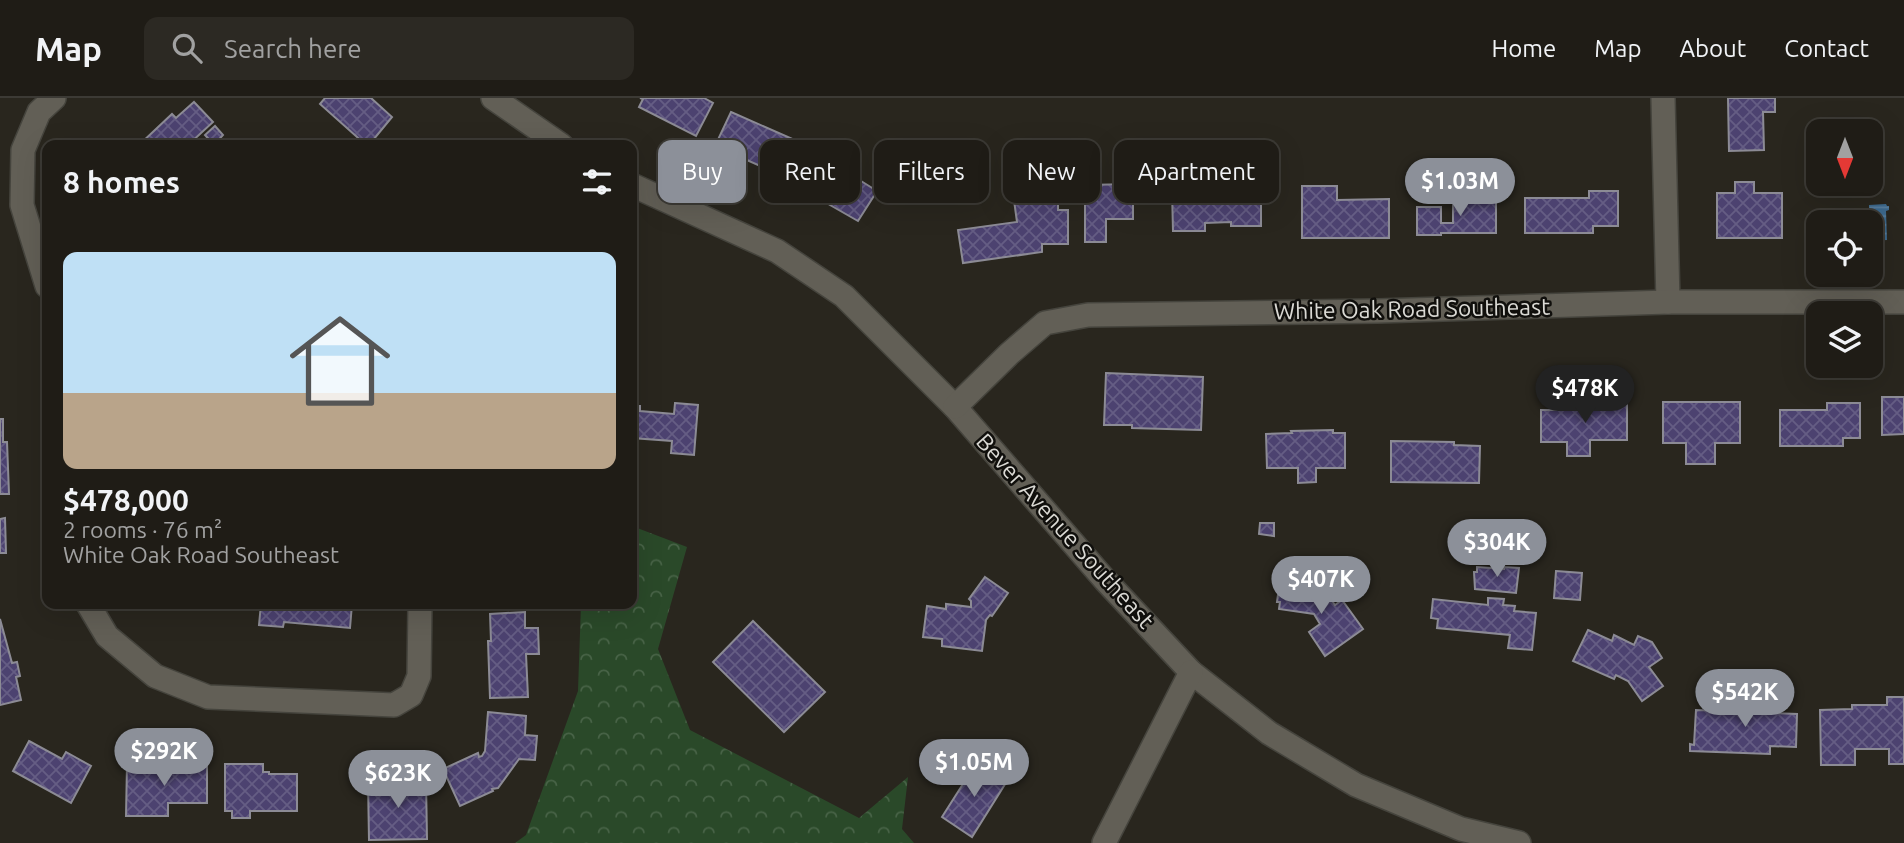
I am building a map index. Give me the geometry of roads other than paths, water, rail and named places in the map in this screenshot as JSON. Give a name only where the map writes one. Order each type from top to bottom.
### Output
[{"type":"street","points":[[42,270],[22,205],[23,150],[39,112],[54,98]]},
{"type":"street","points":[[493,98],[554,140]]},
{"type":"street","points":[[1663,98],[1668,302]]},
{"type":"street","name":"Bever Avenue Southeast","points":[[637,188],[777,251],[844,296],[955,407],[1105,580],[1191,672],[1269,733],[1356,785],[1461,829],[1519,843]]},
{"type":"street","name":"White Oak Road Southeast","points":[[955,407],[1045,323],[1087,315],[1378,311],[1668,302],[1904,302]]},
{"type":"street","points":[[91,609],[107,636],[155,676],[208,697],[394,705],[411,695],[419,676],[420,609]]},
{"type":"street","points":[[1104,843],[1191,672]]},
{"type":"water","points":[[1869,205],[1889,206],[1886,211],[1887,240],[1883,240],[1883,210],[1869,210]]}]
